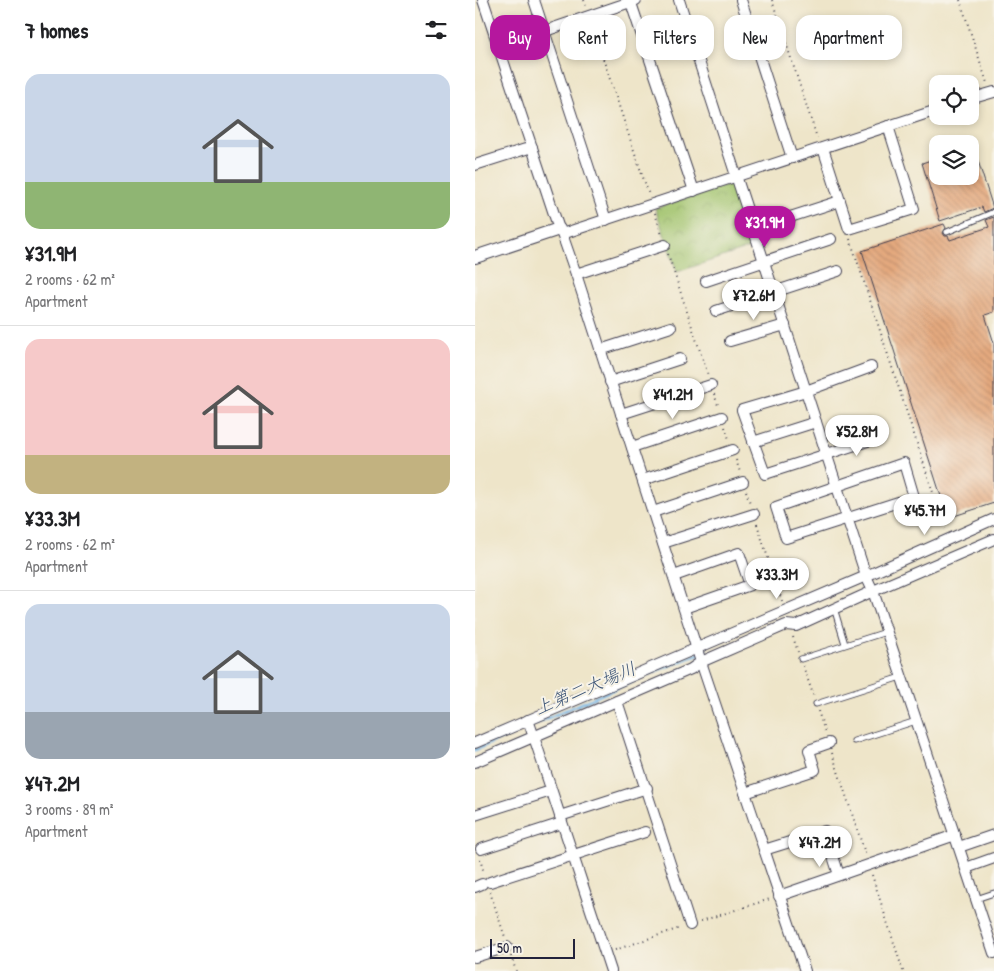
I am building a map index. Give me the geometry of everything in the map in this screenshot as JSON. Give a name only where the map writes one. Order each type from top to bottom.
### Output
[{"type":"street","points":[[483,0],[490,22]]},
{"type":"street","points":[[533,0],[538,15]]},
{"type":"street","points":[[679,0],[816,422],[994,953]]},
{"type":"street","points":[[741,0],[791,158]]},
{"type":"street","points":[[592,15],[632,1],[694,190]]},
{"type":"street","points":[[550,50],[606,220]]},
{"type":"street","points":[[502,60],[576,274],[697,648],[805,971]]},
{"type":"street","points":[[979,96],[992,92]]},
{"type":"street","points":[[475,257],[606,220],[929,113]]},
{"type":"street","points":[[823,148],[849,229],[914,208],[888,126]]},
{"type":"street","points":[[475,166],[532,147]]},
{"type":"street","points":[[753,229],[840,200]]},
{"type":"street","points":[[706,281],[831,239]]},
{"type":"street","points":[[576,274],[665,245]]},
{"type":"street","points":[[716,311],[839,271]]},
{"type":"street","points":[[730,341],[785,325]]},
{"type":"street","points":[[600,350],[671,327]]},
{"type":"street","points":[[610,382],[680,359]]},
{"type":"street","points":[[871,367],[742,410],[765,474],[880,437]]},
{"type":"street","points":[[621,414],[711,385]]},
{"type":"street","points":[[632,447],[722,416]]},
{"type":"street","points":[[753,442],[816,422]]},
{"type":"street","points":[[643,480],[733,450]]},
{"type":"street","points":[[905,463],[915,497],[786,538],[776,507],[837,485],[905,463]]},
{"type":"street","points":[[653,512],[743,482]]},
{"type":"street","points":[[663,544],[754,514]]},
{"type":"street","points":[[475,762],[691,670],[701,660],[785,625],[796,626],[833,608],[870,583],[949,539],[994,519]]},
{"type":"street","points":[[475,743],[785,610],[870,583],[994,539]]},
{"type":"street","points":[[674,576],[739,553],[750,585],[684,608]]},
{"type":"street","points":[[617,701],[647,788],[690,925]]},
{"type":"street","points":[[528,720],[535,736],[551,791],[611,971]]},
{"type":"street","points":[[745,793],[815,770],[809,750],[829,743]]},
{"type":"street","points":[[479,851],[647,788]]},
{"type":"street","points":[[475,815],[551,791]]},
{"type":"street","points":[[764,850],[825,831],[839,875]]},
{"type":"street","points":[[485,885],[645,832]]},
{"type":"street","points":[[779,896],[955,835]]},
{"type":"street","points":[[959,847],[994,835]]},
{"type":"street","points":[[966,868],[994,858]]},
{"type":"street","points":[[475,957],[508,948]]},
{"type":"lane","points":[[947,232],[994,212]]},
{"type":"lane","points":[[833,608],[845,644]]},
{"type":"lane","points":[[801,659],[886,632]]},
{"type":"lane","points":[[816,704],[901,677]]},
{"type":"lane","points":[[854,741],[916,721]]},
{"type":"lane","points":[[976,899],[994,894]]},
{"type":"path","points":[[772,0],[817,138],[823,148]]},
{"type":"path","points":[[960,0],[992,92]]},
{"type":"path","points":[[604,60],[785,610]]},
{"type":"path","points":[[849,229],[848,234],[949,539]]},
{"type":"path","points":[[791,625],[791,631],[903,971]]},
{"type":"path","points":[[479,851],[485,885],[516,971]]},
{"type":"green space","points":[[732,183],[736,186],[755,246],[677,272],[655,208]]},
{"type":"building","points":[[929,161],[929,185],[979,185],[979,164],[993,208],[984,212],[982,207],[940,221],[922,163]]},
{"type":"building","points":[[994,217],[994,312],[985,315],[994,343],[994,503],[948,518],[862,251],[944,224],[946,228],[943,233],[950,240],[989,227],[986,220]]},
{"type":"waterway","name":"上第二大場川","points":[[475,750],[653,672],[706,651]]}]
